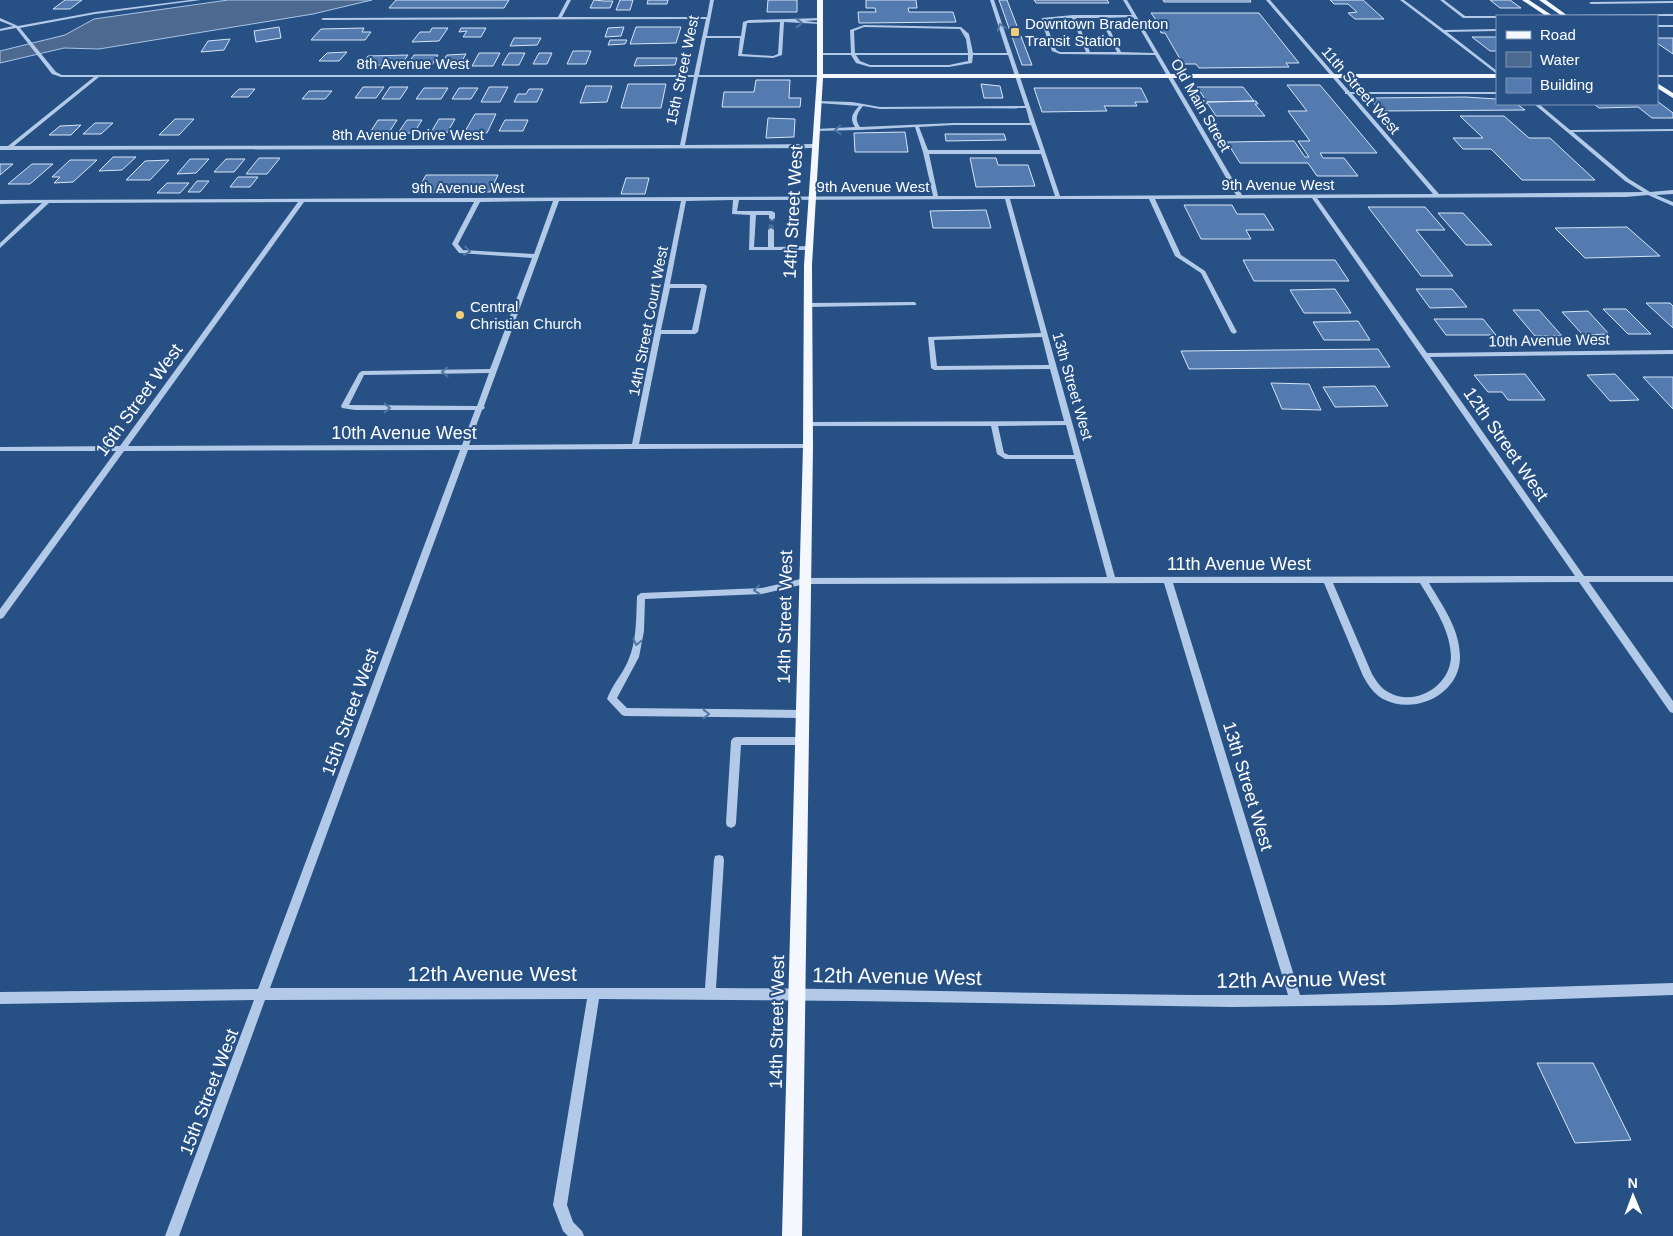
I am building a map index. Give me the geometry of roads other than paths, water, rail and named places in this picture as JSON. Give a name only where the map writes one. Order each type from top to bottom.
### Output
[{"type":"main road","name":"14th Street West","points":[[792,1236],[808,446],[809,248],[820,76],[820,0]]},
{"type":"main road","points":[[1525,0],[1548,15]]},
{"type":"main road","points":[[1542,0],[1563,15]]},
{"type":"main road","points":[[820,76],[1332,76],[1496,74]]},
{"type":"main road","points":[[1658,86],[1673,96]]},
{"type":"street","points":[[0,30],[16,26],[199,0]]},
{"type":"street","points":[[560,18],[569,0]]},
{"type":"street","name":"15th Street West","points":[[682,146],[712,0]]},
{"type":"street","points":[[992,0],[1058,198]]},
{"type":"street","name":"Old Main Street","points":[[1125,0],[1240,197]]},
{"type":"street","name":"11th Street West","points":[[1268,0],[1437,195]]},
{"type":"street","points":[[1402,0],[1496,73]]},
{"type":"street","points":[[1442,0],[1464,17],[1496,17]]},
{"type":"street","points":[[1651,2],[1658,7]]},
{"type":"street","points":[[1592,3],[1673,2]]},
{"type":"street","points":[[1665,11],[1673,15]]},
{"type":"street","points":[[1658,15],[1673,15]]},
{"type":"street","points":[[1134,16],[1073,16],[1043,19],[1051,46],[1054,51],[1060,53],[1157,54]]},
{"type":"street","points":[[1073,16],[1089,54]]},
{"type":"street","points":[[1101,16],[1120,54]]},
{"type":"street","points":[[323,19],[709,18]]},
{"type":"street","points":[[0,19],[16,26]]},
{"type":"street","points":[[782,21],[780,55],[742,57],[740,55],[745,22],[782,21],[820,21]]},
{"type":"street","name":"8th Avenue West","points":[[16,26],[56,75],[97,77],[820,76]]},
{"type":"street","points":[[954,26],[965,31],[972,54],[970,62],[960,65],[870,66],[858,64],[853,54],[852,30],[854,28],[954,26]]},
{"type":"street","points":[[1658,26],[1673,26]]},
{"type":"street","points":[[1444,31],[1496,30]]},
{"type":"street","points":[[705,37],[743,37]]},
{"type":"street","points":[[819,54],[1009,54]]},
{"type":"street","points":[[1658,76],[1673,76]]},
{"type":"street","points":[[9,148],[97,77]]},
{"type":"street","points":[[1348,93],[1496,93]]},
{"type":"street","points":[[818,102],[880,108],[1027,107]]},
{"type":"street","points":[[859,129],[853,119],[854,114],[862,105]]},
{"type":"street","points":[[1537,105],[1627,180],[1648,193],[1672,202]]},
{"type":"street","points":[[816,130],[954,124],[1032,124]]},
{"type":"street","points":[[917,127],[926,152],[936,198]]},
{"type":"street","points":[[1569,131],[1673,130]]},
{"type":"street","name":"8th Avenue Drive West","points":[[0,148],[815,146]]},
{"type":"street","points":[[926,152],[1042,152]]},
{"type":"street","points":[[1626,195],[1673,192]]},
{"type":"street","name":"9th Avenue West","points":[[0,202],[1626,195],[1672,202]]},
{"type":"street","name":"12th Street West","points":[[1314,196],[1673,709]]},
{"type":"street","points":[[1151,197],[1178,256],[1203,272],[1234,332]]},
{"type":"street","name":"13th Street West","points":[[1008,198],[1052,367],[1112,581]]},
{"type":"street","name":"15th Street West","points":[[172,1236],[264,993],[557,199]]},
{"type":"street","name":"14th Street Court West","points":[[636,447],[684,199]]},
{"type":"street","points":[[736,199],[734,213],[772,213],[772,218]]},
{"type":"street","points":[[478,200],[455,244],[460,252],[536,256]]},
{"type":"street","name":"16th Street West","points":[[0,616],[302,201]]},
{"type":"street","points":[[0,246],[47,202]]},
{"type":"street","points":[[754,213],[751,249],[809,248]]},
{"type":"street","points":[[771,230],[771,248]]},
{"type":"street","points":[[658,332],[695,332],[704,286],[667,286]]},
{"type":"street","points":[[809,305],[914,304]]},
{"type":"street","points":[[1044,335],[930,338],[934,368],[1052,367]]},
{"type":"street","name":"10th Avenue West","points":[[1425,356],[1673,352]]},
{"type":"street","points":[[481,408],[355,408],[345,406],[362,373],[494,371]]},
{"type":"street","points":[[994,423],[1001,454],[1008,457],[1077,457]]},
{"type":"street","points":[[808,424],[1068,423]]},
{"type":"street","name":"10th Avenue West","points":[[0,449],[808,446]]},
{"type":"street","name":"11th Avenue West","points":[[802,714],[625,712],[612,699],[616,686],[631,664],[638,640],[641,596],[762,590],[805,581],[1673,579]]},
{"type":"street","points":[[1327,580],[1368,676],[1377,689],[1402,700],[1425,699],[1442,690],[1454,670],[1454,646],[1448,626],[1423,580]]},
{"type":"street","name":"13th Street West","points":[[1168,581],[1296,1001]]},
{"type":"street","points":[[731,823],[736,741],[802,741]]},
{"type":"street","points":[[710,994],[719,860]]},
{"type":"street","name":"12th Avenue West","points":[[0,998],[264,993],[594,993],[796,994],[1097,1001],[1296,1001],[1673,989]]},
{"type":"street","points":[[577,1236],[568,1226],[560,1205],[594,993]]},
{"type":"water","points":[[228,0],[372,0],[313,14],[99,49],[64,48],[0,63],[0,51],[65,35],[94,19]]},
{"type":"tunnel","points":[[771,230],[772,218]]},
{"type":"place","name":"Downtown Bradenton Transit Station","points":[[1015,32]]},
{"type":"place","name":"Central Christian Church","points":[[460,315]]}]
